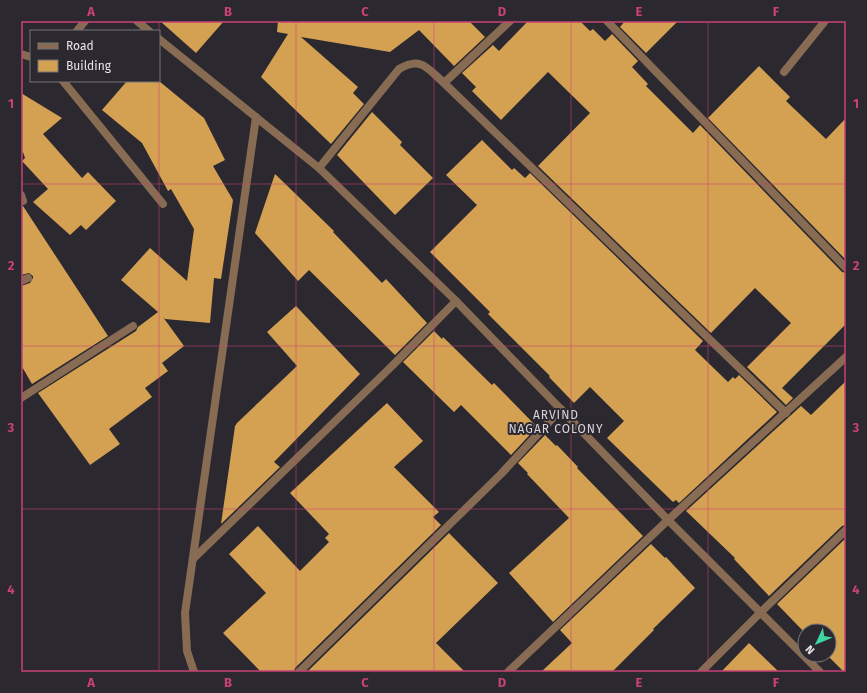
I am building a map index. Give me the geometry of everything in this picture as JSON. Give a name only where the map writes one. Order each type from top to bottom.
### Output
[{"type":"street","points":[[78,30],[85,21]]},
{"type":"street","points":[[137,21],[148,30]]},
{"type":"street","points":[[444,83],[510,21]]},
{"type":"street","points":[[607,21],[846,268]]},
{"type":"street","points":[[784,72],[825,21]]},
{"type":"street","points":[[160,40],[319,168],[456,301],[668,520],[820,672]]},
{"type":"street","points":[[319,168],[399,69],[409,63],[418,62],[444,83],[786,413]]},
{"type":"street","points":[[64,82],[163,204]]},
{"type":"street","points":[[194,672],[187,651],[185,613],[256,117]]},
{"type":"street","points":[[193,559],[392,366],[456,301]]},
{"type":"street","points":[[21,398],[133,326]]},
{"type":"street","points":[[508,672],[668,520],[846,357]]},
{"type":"street","points":[[299,672],[501,474],[561,409]]},
{"type":"street","points":[[701,672],[846,530]]},
{"type":"building","points":[[160,21],[224,21],[196,53]]},
{"type":"building","points":[[278,21],[469,21],[485,37],[454,66],[419,30],[390,52],[301,37],[358,87],[353,93],[364,104],[331,144],[261,77],[288,34],[277,32]]},
{"type":"building","points":[[528,21],[580,21],[590,31],[593,29],[605,41],[612,34],[638,61],[632,67],[648,84],[646,86],[693,133],[700,125],[842,272],[846,273],[846,324],[782,388],[793,398],[786,405],[747,367],[791,323],[755,288],[711,333],[538,166],[590,113],[548,72],[501,120],[472,91],[476,87],[462,73],[493,45],[499,51]]},
{"type":"building","points":[[625,21],[678,21],[646,53],[620,27]]},
{"type":"building","points":[[759,66],[790,97],[786,101],[826,139],[846,118],[846,260],[708,118]]},
{"type":"building","points":[[126,82],[160,82],[204,118],[225,160],[213,166],[233,200],[221,279],[214,278],[210,323],[165,319],[163,317],[184,346],[162,363],[168,371],[145,388],[152,397],[109,429],[120,444],[90,465],[38,393],[136,331],[138,327],[158,312],[121,280],[150,248],[187,281],[194,229],[171,189],[168,191],[142,143],[102,110]]},
{"type":"building","points":[[21,93],[62,118],[43,134],[82,178],[88,172],[116,201],[86,230],[81,225],[70,235],[33,202],[48,189],[22,161],[25,158],[23,152],[21,153]]},
{"type":"building","points":[[372,112],[402,142],[400,145],[433,178],[395,215],[337,155]]},
{"type":"building","points":[[482,140],[512,170],[514,168],[525,178],[530,173],[703,341],[695,350],[728,382],[733,377],[735,379],[739,375],[777,412],[679,503],[676,500],[673,502],[607,438],[624,421],[590,387],[574,403],[549,377],[550,376],[488,314],[490,312],[430,252],[477,205],[446,175]]},
{"type":"building","points":[[275,174],[334,231],[333,232],[382,283],[386,279],[427,323],[395,355],[309,270],[298,281],[255,233]]},
{"type":"building","points":[[21,206],[23,206],[108,336],[32,384],[21,365],[21,286],[30,283],[33,276],[29,273],[21,275]]},
{"type":"building","points":[[296,306],[360,374],[274,462],[280,467],[221,524],[235,426],[297,366],[267,332]]},
{"type":"building","points":[[434,331],[442,339],[443,337],[492,385],[494,383],[537,427],[511,455],[461,405],[454,412],[403,362]]},
{"type":"building","points":[[846,381],[846,525],[842,526],[769,596],[734,559],[735,558],[686,511],[801,406],[811,415]]},
{"type":"building","points":[[387,403],[423,441],[394,467],[439,512],[433,517],[441,525],[295,668],[294,672],[261,672],[223,633],[266,593],[229,554],[258,526],[300,571],[329,542],[325,538],[329,534],[290,493]]},
{"type":"building","points":[[545,435],[556,446],[557,445],[578,467],[577,468],[643,536],[553,622],[509,573],[569,518],[518,463]]},
{"type":"building","points":[[449,533],[498,583],[436,643],[465,672],[307,672]]},
{"type":"building","points":[[846,538],[846,672],[844,672],[835,663],[837,663],[837,623],[797,623],[797,625],[777,604]]},
{"type":"building","points":[[651,544],[665,558],[666,557],[695,588],[612,672],[541,672],[572,643],[560,630]]},
{"type":"building","points":[[749,643],[779,672],[721,672]]},
{"type":"district","name":"ARVIND NAGAR COLONY","points":[[556,422]]}]
